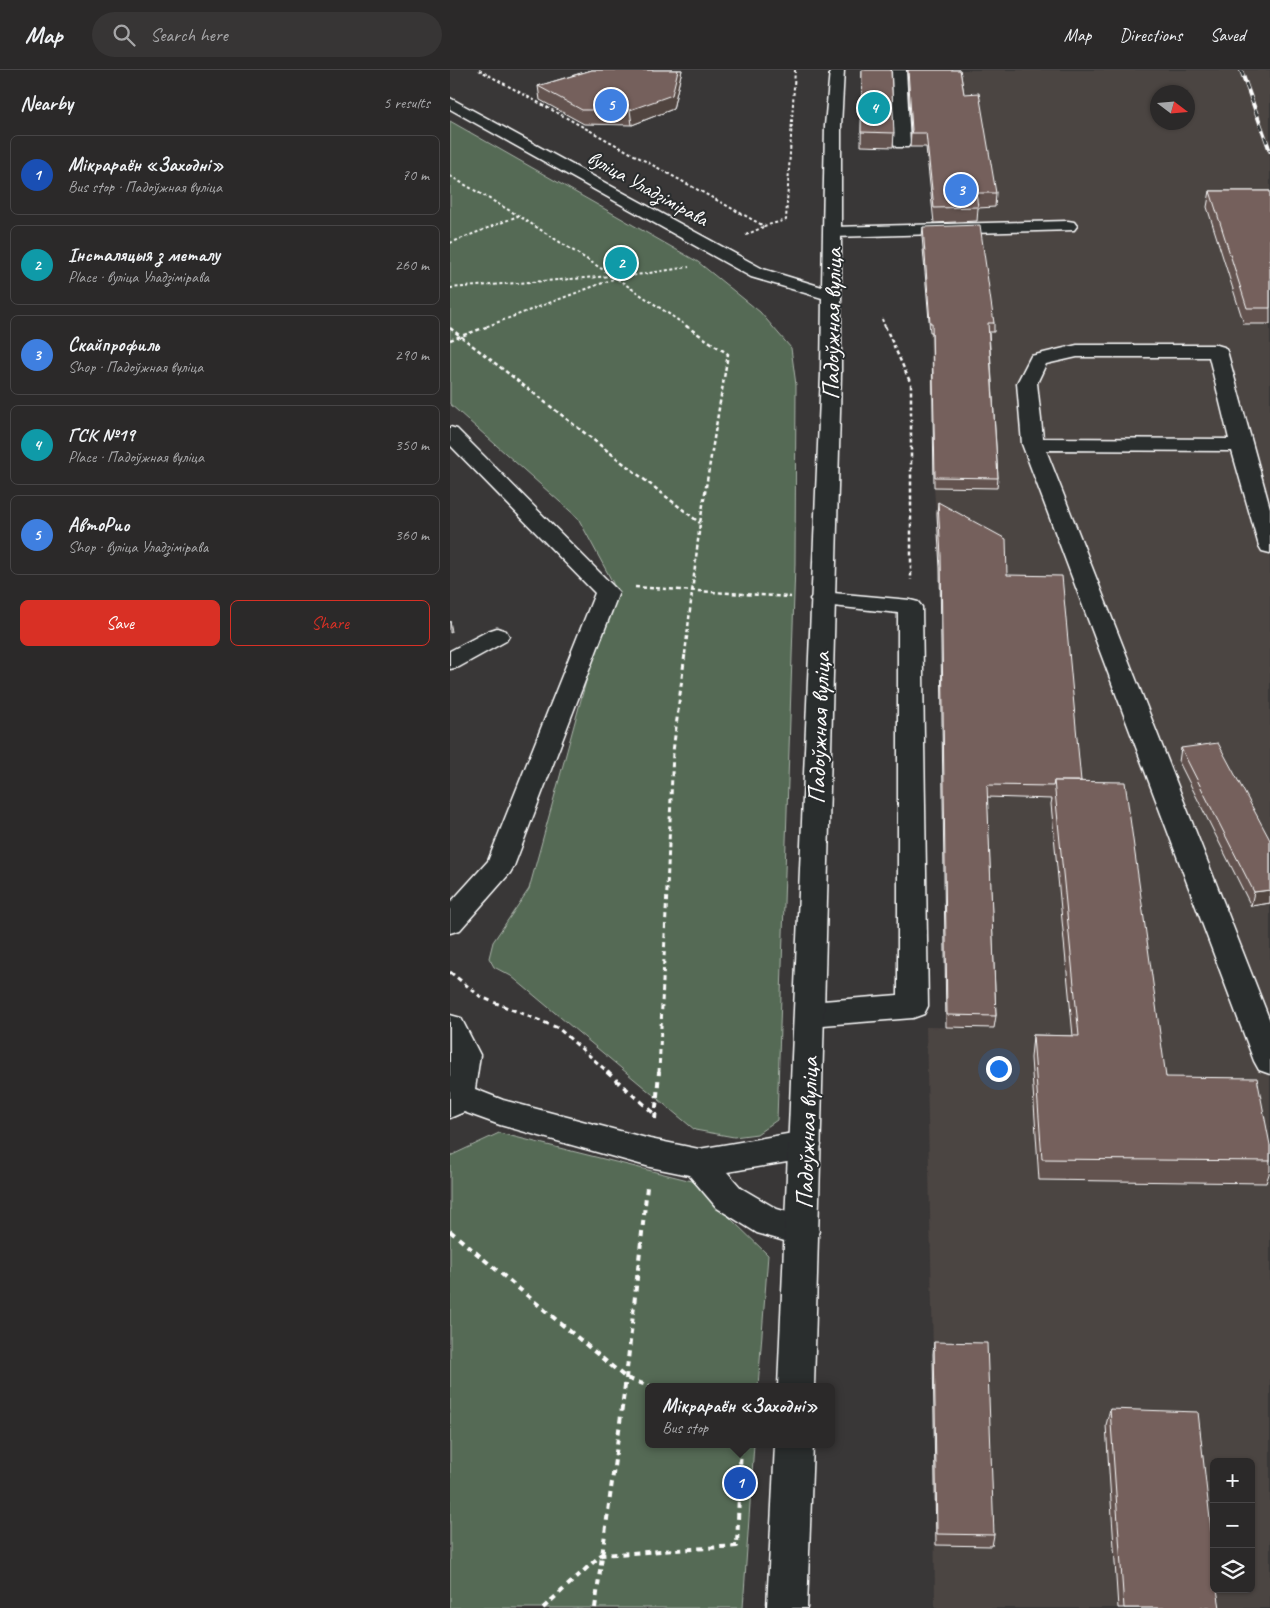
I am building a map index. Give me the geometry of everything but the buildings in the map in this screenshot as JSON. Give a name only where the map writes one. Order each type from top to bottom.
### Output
[{"type":"main road","name":"Падоўжная вуліца","points":[[796,1383],[831,374],[833,126],[837,70]]},
{"type":"main road","points":[[899,70],[902,144]]},
{"type":"main road","name":"вуліца Уладзімірава","points":[[450,103],[757,274],[831,295]]},
{"type":"main road","points":[[833,232],[1068,226]]},
{"type":"main road","points":[[1270,546],[1217,351],[1077,350],[1038,360],[1027,383],[1033,444],[1270,1061]]},
{"type":"main road","points":[[450,433],[607,592],[500,866],[450,922]]},
{"type":"main road","points":[[1033,444],[1241,445]]},
{"type":"main road","points":[[810,1014],[913,1006],[910,606],[822,599]]},
{"type":"main road","points":[[450,660],[497,636]]},
{"type":"main road","points":[[450,1027],[464,1055],[454,1101],[650,1153],[699,1163],[805,1145]]},
{"type":"main road","points":[[699,1163],[729,1198],[769,1222],[802,1231]]},
{"type":"main road","points":[[787,1608],[794,1448]]},
{"type":"path","points":[[479,70],[764,226]]},
{"type":"path","points":[[743,237],[764,226],[786,220],[795,70]]},
{"type":"path","points":[[450,176],[519,216],[728,354],[700,523],[673,752],[658,1100],[650,1153],[626,1378],[594,1608]]},
{"type":"path","points":[[450,243],[519,216]]},
{"type":"path","points":[[450,288],[614,277],[694,265]]},
{"type":"path","points":[[450,340],[614,277]]},
{"type":"path","points":[[882,319],[912,384],[910,606]]},
{"type":"path","points":[[450,328],[700,523]]},
{"type":"path","points":[[600,585],[692,589],[822,599]]},
{"type":"path","points":[[450,972],[481,997],[558,1028],[656,1115]]},
{"type":"path","points":[[450,1231],[626,1378],[645,1385]]},
{"type":"path","points":[[543,1608],[601,1555],[737,1546],[741,1448]]},
{"type":"shaded area","points":[[918,70],[1270,70],[1270,1608],[935,1608],[933,1354],[926,1027],[994,1028],[941,594],[934,487],[929,314],[922,236],[936,235]]},
{"type":"green space","points":[[450,121],[698,262],[760,312],[791,348],[796,385],[795,564],[777,1120],[757,1134],[734,1137],[695,1130],[511,976],[494,967],[489,958],[493,942],[529,889],[613,583],[578,518],[450,404]]},
{"type":"green space","points":[[499,1133],[692,1181],[768,1255],[758,1383],[645,1383],[645,1448],[754,1448],[743,1608],[450,1608],[450,1156]]},
{"type":"railway","points":[[1241,70],[1270,151]]},
{"type":"place","name":"АвтоРио","points":[[611,105]]},
{"type":"place","name":"ГСК №19","points":[[874,108]]},
{"type":"place","name":"Скайпрофиль","points":[[961,190]]},
{"type":"place","name":"Інсталяцыя з металу","points":[[621,263]]},
{"type":"place","name":"Мікрараён «Заходні»","points":[[740,1483]]}]
